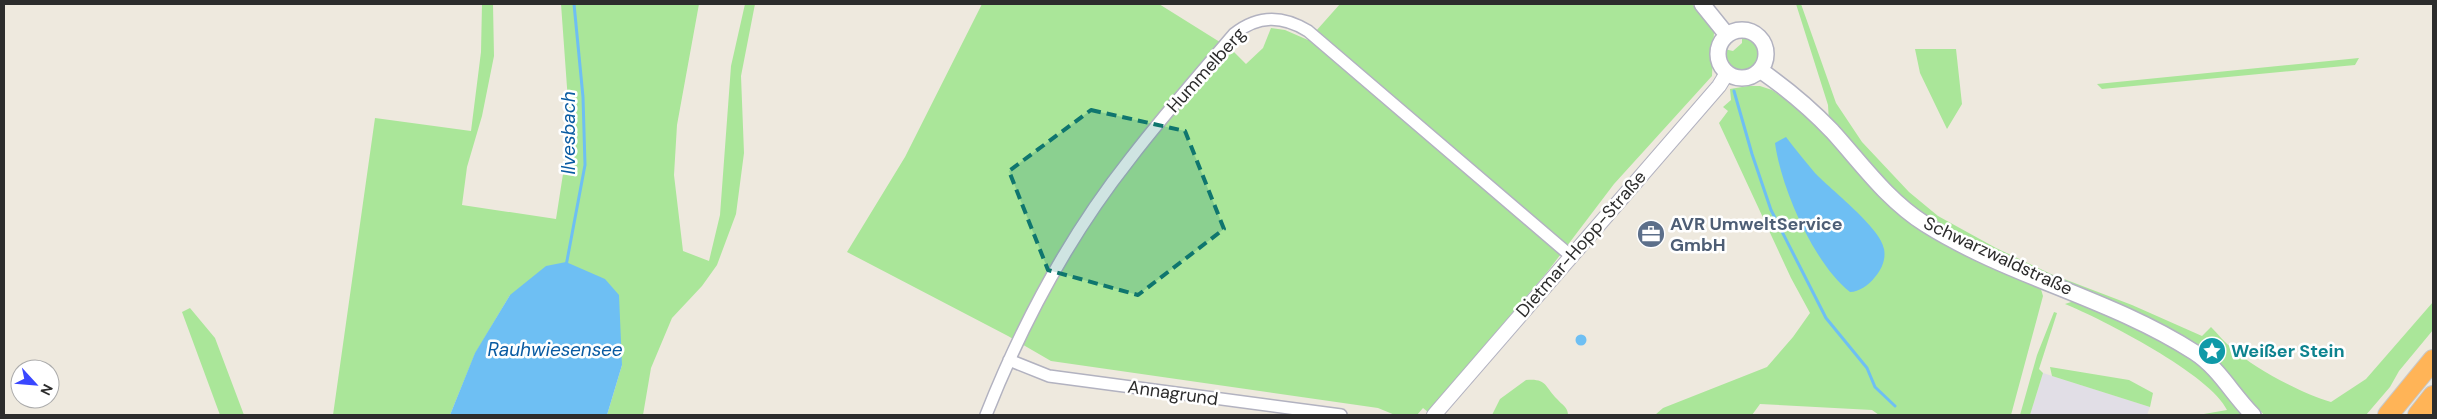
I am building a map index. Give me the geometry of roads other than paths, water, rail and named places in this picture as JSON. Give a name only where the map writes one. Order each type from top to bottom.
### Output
[{"type":"highway","points":[[2388,415],[2433,360]]},
{"type":"highway","points":[[2418,415],[2433,396]]},
{"type":"main road","points":[[1702,4],[1727,34]]},
{"type":"main road","points":[[1744,29],[1760,36],[1765,44],[1766,53],[1760,70],[1744,78],[1735,77],[1727,73],[1719,62],[1718,54],[1721,41],[1727,34],[1744,29]]},
{"type":"main road","name":"Schwarzwaldstraße","points":[[1760,70],[1800,100],[1831,130],[1883,190],[1909,213],[1980,252],[2101,304],[2194,352],[2219,374],[2253,415]]},
{"type":"street","name":"Hummelberg","points":[[986,415],[1009,360],[1054,272],[1130,159],[1234,34],[1245,25],[1265,19],[1291,22],[1308,31],[1571,256]]},
{"type":"street","name":"Dietmar-Hopp-Straße","points":[[1434,415],[1719,86],[1727,73]]},
{"type":"street","name":"Annagrund","points":[[1009,360],[1050,376],[1340,415]]},
{"type":"water","points":[[1786,137],[1815,173],[1865,220],[1881,240],[1884,249],[1884,260],[1881,267],[1873,280],[1860,289],[1850,292],[1837,279],[1824,263],[1801,224],[1778,161],[1775,143]]},
{"type":"water","name":"Rauhwiesensee","points":[[566,262],[605,279],[619,295],[622,365],[607,415],[450,415],[475,353],[510,295],[546,266]]},
{"type":"water","points":[[1581,334],[1587,340],[1581,346],[1575,340]]},
{"type":"waterway","name":"Ilvesbach","points":[[566,266],[585,165],[583,97],[574,4]]},
{"type":"waterway","points":[[1734,91],[1752,154],[1771,210],[1826,318],[1867,368],[1875,387],[1895,406]]},
{"type":"place","name":"AVR UmweltService GmbH","points":[[1651,234]]},
{"type":"place","name":"Weißer Stein","points":[[2212,351]]}]
